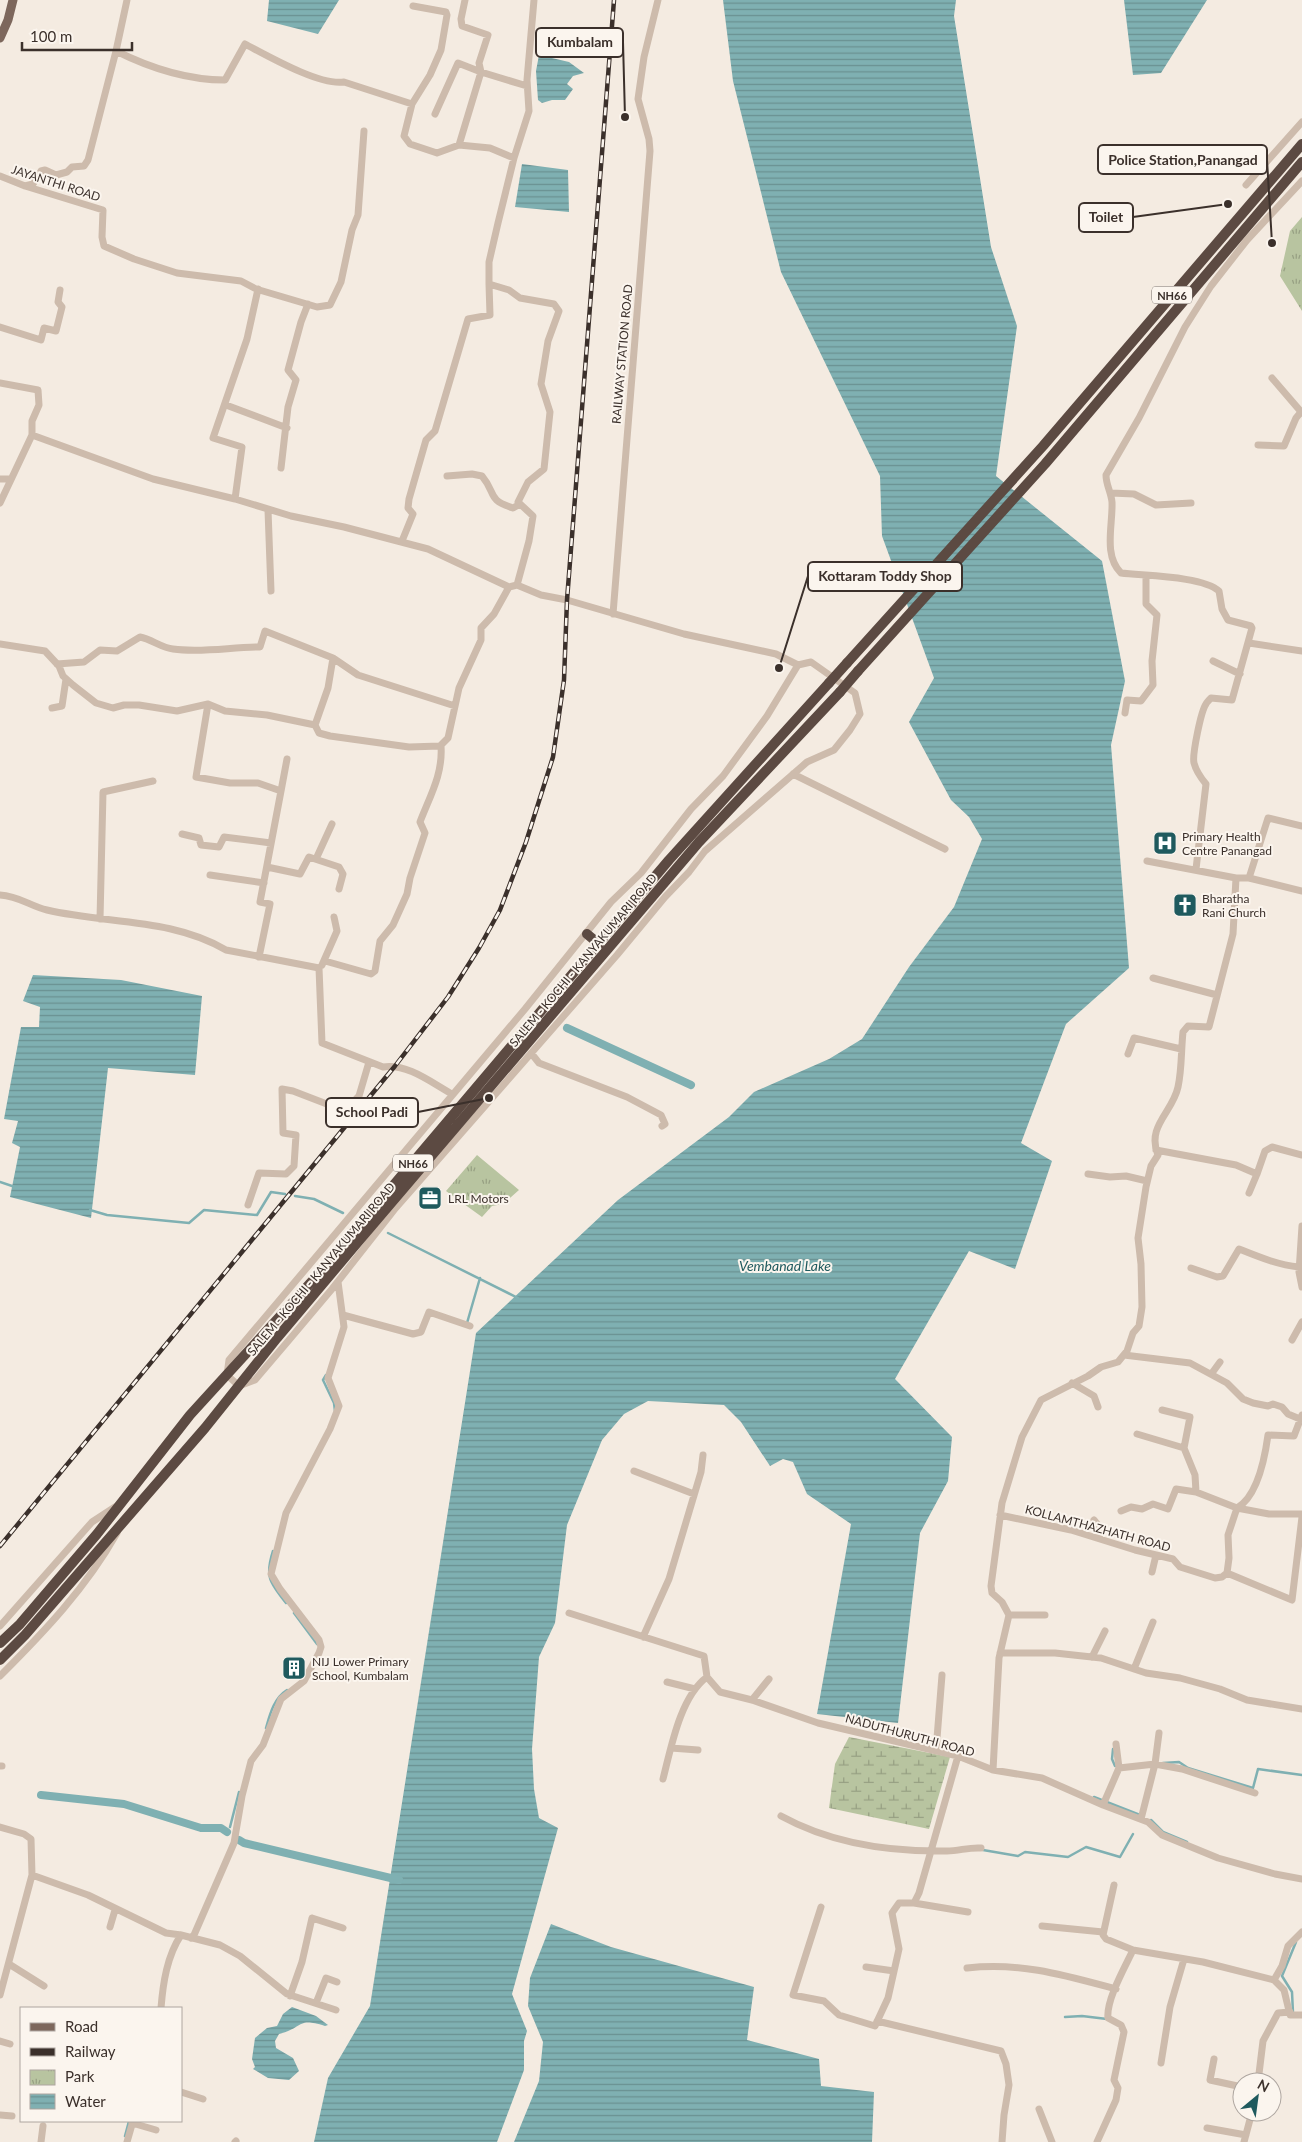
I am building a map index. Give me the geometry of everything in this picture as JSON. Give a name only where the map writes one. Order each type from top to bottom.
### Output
[{"type":"highway","name":"SALEM - KOCHI - KANYAKUMARI ROAD","points":[[0,1644],[20,1624],[127,1497],[190,1415],[321,1271],[669,860],[1043,446],[1302,144]]},
{"type":"highway","name":"SALEM - KOCHI - KANYAKUMARI ROAD","points":[[0,1660],[205,1428],[357,1243],[700,842],[887,641],[1045,464],[1302,162]]},
{"type":"highway","points":[[587,934],[599,944]]},
{"type":"main road","points":[[0,38],[8,20],[13,0]]},
{"type":"street","points":[[25,186],[33,184],[41,171],[45,170],[56,175],[67,172],[72,167],[84,166],[88,160],[127,0]]},
{"type":"street","points":[[459,145],[481,72],[479,63],[488,36],[462,26],[461,20],[465,0]]},
{"type":"street","points":[[402,541],[413,514],[408,508],[409,499],[426,440],[435,432],[468,319],[490,315],[489,262],[514,158],[529,111],[528,86],[534,0]]},
{"type":"street","name":"RAILWAY STATION ROAD","points":[[613,614],[650,151],[649,139],[638,98],[644,57],[658,0]]},
{"type":"street","points":[[414,6],[446,12],[447,15],[441,50],[430,75],[412,104],[404,136],[410,144],[437,153],[459,145],[490,148],[514,158]]},
{"type":"street","points":[[116,51],[144,65],[174,74],[225,80],[245,44],[297,71],[336,83],[344,82],[412,104]]},
{"type":"street","points":[[435,114],[458,63],[528,86]]},
{"type":"street","points":[[1246,185],[1302,122]]},
{"type":"street","name":"JAYANTHI ROAD","points":[[0,176],[25,186],[104,210],[102,237],[104,246],[134,259],[177,272],[242,281],[258,289],[317,307],[330,305],[341,282],[352,230],[358,215],[364,131]]},
{"type":"street","points":[[1196,869],[1206,784],[1199,775],[1194,762],[1194,752],[1202,716],[1206,703],[1211,698],[1232,700],[1252,628],[1251,626],[1228,620],[1222,609],[1218,591],[1212,585],[1121,573],[1114,566],[1111,549],[1111,493],[1106,482],[1106,475],[1139,418],[1185,327],[1212,286],[1247,240],[1264,224],[1302,181]]},
{"type":"street","points":[[489,284],[509,290],[520,298],[554,304],[560,311],[548,342],[541,384],[550,412],[544,469],[528,482],[518,502],[533,516],[529,541],[517,586]]},
{"type":"street","points":[[235,499],[242,447],[213,438],[226,405],[247,338],[258,289]]},
{"type":"street","points":[[0,327],[41,340],[44,328],[56,331],[62,307],[58,302],[60,290]]},
{"type":"street","points":[[281,468],[288,407],[296,380],[288,370],[308,304]]},
{"type":"street","points":[[1258,445],[1284,446],[1296,418],[1301,413],[1272,378]]},
{"type":"street","points":[[0,383],[38,390],[39,405],[32,421],[32,435],[0,503]]},
{"type":"street","points":[[226,405],[287,428]]},
{"type":"street","points":[[32,435],[154,479],[235,499],[268,510],[402,541],[428,549],[509,587],[517,586],[541,595],[567,600],[684,634],[776,654],[798,665],[811,662],[855,693],[860,714],[834,750],[807,762],[704,851],[689,872],[665,897],[617,956],[394,1210],[338,1282],[255,1380],[239,1386],[227,1375],[229,1360],[587,934],[611,902],[641,874],[691,809],[723,776],[767,716],[798,665]]},
{"type":"street","points":[[447,476],[472,474],[482,476],[489,485],[491,494],[497,503],[513,508],[520,504]]},
{"type":"street","points":[[0,480],[10,479]]},
{"type":"street","points":[[1111,493],[1134,494],[1156,505],[1191,503]]},
{"type":"street","points":[[268,510],[271,591]]},
{"type":"street","points":[[1125,713],[1127,700],[1141,701],[1153,685],[1152,661],[1157,615],[1146,604],[1146,576]]},
{"type":"street","points":[[325,961],[371,974],[375,971],[380,941],[393,925],[407,894],[410,878],[425,833],[420,822],[433,794],[439,775],[440,746],[448,738],[459,688],[481,640],[482,628],[494,614],[509,587]]},
{"type":"street","points":[[57,664],[84,662],[100,650],[117,651],[140,637],[148,638],[170,649],[179,650],[260,647],[265,631],[332,658],[358,675],[455,706]]},
{"type":"street","points":[[1249,643],[1302,651]]},
{"type":"street","points":[[0,644],[45,651],[57,664],[66,679],[96,703],[113,708],[124,705],[139,705],[177,711],[208,704],[225,711],[267,715],[315,725]]},
{"type":"street","points":[[332,658],[328,688],[315,725],[319,733],[408,746],[440,746]]},
{"type":"street","points":[[1213,661],[1240,674]]},
{"type":"street","points":[[52,708],[62,706],[66,679]]},
{"type":"street","points":[[208,704],[196,777],[230,783],[258,783],[281,791]]},
{"type":"street","points":[[259,957],[270,904],[260,902],[288,759]]},
{"type":"street","points":[[793,774],[945,849]]},
{"type":"street","points":[[100,919],[103,792],[153,780]]},
{"type":"street","points":[[1249,878],[1268,818],[1302,826]]},
{"type":"street","points":[[316,859],[332,824]]},
{"type":"street","points":[[182,834],[199,838],[201,845],[219,847],[224,837],[271,843]]},
{"type":"street","points":[[266,867],[300,874],[309,856],[339,867],[343,874],[339,889]]},
{"type":"street","points":[[1147,861],[1236,878],[1249,878],[1302,891]]},
{"type":"street","points":[[210,875],[264,883]]},
{"type":"street","points":[[993,1770],[1000,1653],[1008,1615],[1002,1602],[992,1593],[990,1586],[1000,1514],[1022,1437],[1041,1400],[1088,1376],[1101,1367],[1118,1362],[1124,1355],[1138,1326],[1142,1307],[1138,1238],[1147,1182],[1157,1153],[1155,1131],[1178,1088],[1183,1032],[1188,1026],[1209,1027],[1232,934],[1236,878]]},
{"type":"street","points":[[0,895],[20,898],[48,911],[100,919],[150,923],[214,943],[226,950],[319,968]]},
{"type":"street","points":[[334,916],[337,931],[325,961],[319,968],[322,1043],[383,1067],[404,1068],[452,1094]]},
{"type":"street","points":[[1153,978],[1217,995]]},
{"type":"street","points":[[1128,1054],[1134,1038],[1181,1049]]},
{"type":"street","points":[[531,1053],[539,1063],[627,1097],[661,1115],[665,1124],[662,1126]]},
{"type":"street","points":[[248,1205],[258,1173],[286,1174],[294,1166],[296,1135],[283,1133],[282,1089],[293,1091],[345,1111],[359,1096],[369,1062]]},
{"type":"street","points":[[1249,1193],[1265,1151],[1272,1147],[1302,1155]]},
{"type":"street","points":[[1157,1153],[1236,1165],[1257,1174]]},
{"type":"street","points":[[1088,1174],[1110,1177],[1126,1176],[1147,1182]]},
{"type":"street","points":[[1302,1226],[1299,1267],[1302,1287]]},
{"type":"street","points":[[1191,1268],[1217,1277],[1223,1276],[1239,1250],[1268,1261],[1299,1267]]},
{"type":"street","points":[[191,1938],[234,1843],[242,1796],[251,1761],[264,1745],[281,1699],[304,1682],[321,1647],[319,1640],[280,1589],[271,1574],[286,1513],[340,1406],[328,1378],[343,1332],[343,1315],[338,1282]]},
{"type":"street","points":[[343,1315],[413,1334],[421,1332],[429,1312],[470,1326]]},
{"type":"street","points":[[1292,1340],[1301,1326]]},
{"type":"street","points":[[1121,1511],[1131,1506],[1142,1509],[1153,1504],[1168,1509],[1176,1489],[1196,1492],[1237,1508],[1269,1514],[1302,1515],[1292,1600],[1227,1573],[1230,1558],[1228,1535],[1237,1508],[1245,1503],[1258,1478],[1268,1435],[1294,1436],[1301,1417],[1288,1414],[1282,1407],[1273,1404],[1268,1406],[1253,1404],[1243,1399],[1226,1383],[1190,1362],[1124,1355]]},
{"type":"street","points":[[1212,1374],[1220,1362]]},
{"type":"street","points":[[1072,1383],[1094,1396],[1098,1407]]},
{"type":"street","points":[[1162,1410],[1190,1417],[1184,1448],[1195,1475],[1196,1492]]},
{"type":"street","points":[[1137,1434],[1184,1448]]},
{"type":"street","points":[[643,1637],[669,1580],[701,1472],[703,1455]]},
{"type":"street","points":[[634,1471],[694,1494]]},
{"type":"street","points":[[0,1626],[92,1522],[127,1497]]},
{"type":"street","points":[[0,1676],[62,1612],[100,1565],[129,1514]]},
{"type":"street","name":"KOLLAMTHAZHATH ROAD","points":[[1000,1514],[1099,1538],[1173,1559],[1180,1567],[1215,1578],[1222,1577],[1227,1573]]},
{"type":"street","points":[[1094,1520],[1100,1529],[1099,1538]]},
{"type":"street","points":[[1152,1572],[1156,1555]]},
{"type":"street","points":[[570,1612],[704,1656],[706,1677],[696,1685],[674,1736],[663,1779]]},
{"type":"street","points":[[1008,1615],[1045,1615]]},
{"type":"street","points":[[1134,1669],[1153,1622]]},
{"type":"street","points":[[1092,1657],[1104,1631]]},
{"type":"street","points":[[1000,1653],[1055,1653],[1092,1657],[1220,1689],[1247,1700],[1302,1709]]},
{"type":"street","points":[[936,1751],[942,1675]]},
{"type":"street","name":"NADUTHURUTHI ROAD","points":[[706,1677],[720,1692],[752,1700],[818,1723],[958,1756],[993,1770],[1042,1778],[1102,1806],[1148,1822],[1162,1835],[1218,1858],[1275,1874],[1302,1879]]},
{"type":"street","points":[[752,1700],[769,1679]]},
{"type":"street","points":[[667,1682],[695,1689]]},
{"type":"street","points":[[1140,1819],[1155,1764],[1160,1733]]},
{"type":"street","points":[[1102,1806],[1119,1768],[1116,1744]]},
{"type":"street","points":[[671,1748],[698,1750]]},
{"type":"street","points":[[914,1902],[932,1850],[958,1756]]},
{"type":"street","points":[[1119,1768],[1155,1764],[1182,1769],[1255,1793]]},
{"type":"street","points":[[781,1816],[803,1828],[860,1845],[881,1849],[948,1851],[971,1847],[981,1848]]},
{"type":"street","points":[[0,1826],[24,1834],[31,1839],[32,1875],[0,1995]]},
{"type":"street","points":[[32,1875],[88,1895],[166,1934],[180,1935],[220,1945],[240,1956],[290,1996],[336,2010]]},
{"type":"street","points":[[1114,1884],[1102,1935],[1106,1939],[1133,1950],[1203,1962],[1274,1980],[1284,1990],[1290,2015],[1302,2015]]},
{"type":"street","points":[[821,1906],[793,1995],[824,2001],[838,2015],[875,2026],[888,1998],[899,1949],[892,1914],[899,1903],[914,1902],[968,1912]]},
{"type":"street","points":[[110,1926],[115,1910]]},
{"type":"street","points":[[290,1996],[302,1962],[312,1918],[343,1928]]},
{"type":"street","points":[[1042,1926],[1103,1932]]},
{"type":"street","points":[[1274,1980],[1282,1966],[1288,1946],[1302,1932]]},
{"type":"street","points":[[161,2007],[168,1965],[180,1935]]},
{"type":"street","points":[[1097,2142],[1116,2100],[1118,2088],[1114,2080],[1124,2032],[1121,2025],[1108,2018],[1110,2004],[1133,1950]]},
{"type":"street","points":[[1161,2063],[1170,2008],[1184,1959]]},
{"type":"street","points":[[9,1964],[44,1986]]},
{"type":"street","points":[[966,1968],[994,1965],[1048,1970],[1116,1988]]},
{"type":"street","points":[[866,1967],[894,1971]]},
{"type":"street","points":[[316,2003],[326,1977],[337,1982]]},
{"type":"street","points":[[1259,2072],[1263,2041],[1279,2013],[1290,2012]]},
{"type":"street","points":[[877,2021],[1001,2051],[1006,2064],[1009,2085],[1002,2142]]},
{"type":"street","points":[[0,2041],[10,2044]]},
{"type":"street","points":[[1214,2059],[1210,2080],[1232,2086]]},
{"type":"street","points":[[182,2092],[203,2098]]},
{"type":"street","points":[[1039,2110],[1052,2142]]},
{"type":"street","points":[[0,2115],[12,2116]]},
{"type":"street","points":[[128,2142],[132,2122],[156,2130]]},
{"type":"street","points":[[1207,2128],[1246,2139],[1250,2122]]},
{"type":"street","points":[[41,2142],[44,2126]]},
{"type":"green space","points":[[1302,217],[1302,311],[1280,276],[1290,231]]},
{"type":"green space","points":[[477,1155],[519,1190],[503,1204],[492,1206],[482,1217],[446,1191]]},
{"type":"green space","points":[[849,1737],[950,1757],[929,1829],[829,1808],[835,1764]]},
{"type":"water","points":[[269,0],[339,0],[318,34],[267,21]]},
{"type":"water","name":"Vembanad Lake","points":[[723,0],[956,0],[954,16],[991,247],[1017,326],[996,476],[1102,561],[1125,681],[1111,745],[1129,968],[1066,1024],[1021,1143],[1052,1161],[1015,1269],[969,1251],[895,1379],[952,1437],[948,1481],[920,1533],[898,1723],[817,1714],[851,1524],[807,1494],[793,1462],[783,1459],[770,1466],[741,1422],[724,1405],[648,1401],[624,1414],[602,1440],[567,1525],[555,1623],[539,1657],[532,1749],[534,1789],[539,1818],[558,1828],[512,1994],[527,2031],[524,2041],[524,2070],[497,2142],[314,2142],[328,2078],[370,2006],[476,1333],[618,1200],[729,1117],[754,1092],[829,1059],[862,1039],[909,967],[954,907],[982,839],[969,817],[951,800],[909,722],[934,678],[882,536],[880,476],[781,272],[733,81]]},
{"type":"water","points":[[1124,0],[1207,0],[1161,73],[1133,75]]},
{"type":"water","points":[[539,55],[569,62],[584,73],[573,76],[567,84],[573,89],[565,100],[552,100],[542,103],[538,100],[536,71]]},
{"type":"water","points":[[522,164],[568,170],[569,212],[515,207]]},
{"type":"water","points":[[33,975],[121,980],[202,996],[195,1075],[108,1068],[91,1218],[10,1197],[20,1147],[12,1143],[18,1121],[4,1119],[21,1027],[39,1027],[40,1007],[23,1001]]},
{"type":"water","points":[[551,1924],[611,1947],[754,1987],[747,2040],[819,2059],[821,2086],[874,2092],[872,2142],[514,2142],[539,2081],[543,2042],[528,2006],[530,1978]]},
{"type":"water","points":[[292,2007],[316,2016],[328,2025],[304,2023],[279,2034],[275,2041],[276,2048],[293,2058],[299,2071],[289,2080],[268,2078],[253,2069],[255,2067],[252,2059],[255,2038],[267,2028],[277,2026],[283,2014]]},
{"type":"waterway","points":[[567,1028],[691,1085]]},
{"type":"waterway","points":[[0,1182],[15,1187]]},
{"type":"waterway","points":[[90,1210],[107,1215],[189,1223],[204,1210],[257,1215],[271,1192],[285,1194]]},
{"type":"waterway","points":[[295,1196],[314,1199],[343,1213]]},
{"type":"waterway","points":[[388,1233],[518,1298]]},
{"type":"waterway","points":[[467,1323],[480,1278]]},
{"type":"waterway","points":[[326,1375],[323,1380],[334,1403],[335,1411]]},
{"type":"waterway","points":[[273,1551],[269,1567],[270,1578],[272,1584],[286,1603]]},
{"type":"waterway","points":[[294,1613],[317,1644]]},
{"type":"waterway","points":[[266,1728],[276,1702],[287,1690]]},
{"type":"waterway","points":[[1113,1749],[1112,1759],[1115,1766],[1118,1766]]},
{"type":"waterway","points":[[1163,1763],[1179,1762],[1188,1768],[1253,1788],[1258,1769],[1302,1775]]},
{"type":"waterway","points":[[230,1827],[239,1792]]},
{"type":"waterway","points":[[41,1795],[124,1804],[201,1828],[221,1828],[227,1832]]},
{"type":"waterway","points":[[1094,1797],[1140,1815]]},
{"type":"waterway","points":[[1151,1820],[1163,1832],[1187,1842]]},
{"type":"waterway","points":[[983,1850],[1018,1856],[1025,1852],[1068,1857],[1086,1847],[1120,1857],[1133,1834]]},
{"type":"waterway","points":[[239,1840],[244,1843],[399,1880]]},
{"type":"waterway","points":[[1293,2013],[1292,1992],[1282,1976],[1296,1942]]},
{"type":"waterway","points":[[1065,2017],[1082,2016],[1107,2019]]},
{"type":"waterway","points":[[125,2136],[129,2122]]},
{"type":"railway","points":[[0,1546],[395,1066],[448,997],[500,910],[526,842],[553,757],[564,680],[567,600],[614,0]]},
{"type":"place","name":"Kumbalam","points":[[625,117]]},
{"type":"place","name":"Toilet","points":[[1228,204]]},
{"type":"place","name":"Police Station,Panangad","points":[[1272,243]]},
{"type":"place","name":"Kottaram Toddy Shop","points":[[779,668]]},
{"type":"place","name":"Primary Health Centre Panangad","points":[[1165,843]]},
{"type":"place","name":"Bharatha Rani Church","points":[[1185,905]]},
{"type":"place","name":"School Padi","points":[[489,1098]]},
{"type":"place","name":"LRL Motors","points":[[430,1198]]},
{"type":"place","name":"NIJ Lower Primary School, Kumbalam","points":[[294,1668]]}]
